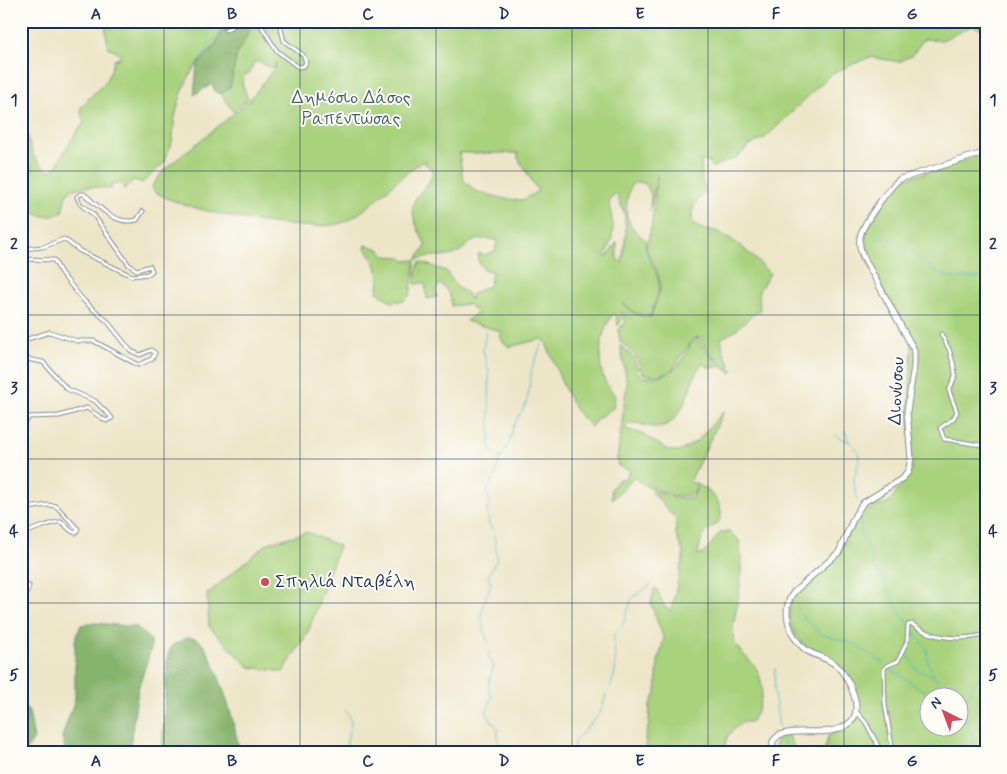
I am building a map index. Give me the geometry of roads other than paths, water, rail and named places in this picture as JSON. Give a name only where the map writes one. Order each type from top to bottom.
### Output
[{"type":"main road","name":"Διονύσου","points":[[857,712],[855,700],[838,667],[800,645],[791,632],[787,613],[789,600],[794,592],[841,549],[861,506],[873,495],[903,478],[911,464],[907,411],[914,366],[914,350],[865,260],[860,246],[860,236],[890,189],[900,179],[986,152]]},
{"type":"main road","points":[[772,753],[773,741],[779,734],[837,729],[852,722],[857,712]]},
{"type":"street","points":[[225,30],[242,21]]},
{"type":"street","points":[[258,21],[277,51],[298,67],[304,66],[306,62],[303,55],[284,41],[279,21]]},
{"type":"street","points":[[21,249],[43,247],[64,238],[80,251],[130,275],[136,277],[150,274],[152,271],[150,267],[137,270],[130,265],[93,214],[80,204],[77,197],[80,194],[84,194],[108,215],[126,222],[137,220],[143,211]]},
{"type":"street","points":[[21,259],[54,260],[60,272],[86,303],[107,321],[133,353],[140,355],[151,350],[155,353],[152,359],[138,365],[92,340],[77,341],[48,332],[21,341]]},
{"type":"street","points":[[941,334],[954,366],[955,377],[949,391],[957,412],[953,419],[940,428],[940,433],[944,439],[986,446]]},
{"type":"street","points":[[21,358],[43,362],[67,390],[94,400],[112,417],[106,421],[87,408],[59,416],[28,417],[23,426],[21,452]]},
{"type":"street","points":[[21,509],[48,505],[56,506],[78,529],[76,533],[73,533],[56,521],[46,527],[32,529],[21,535]]},
{"type":"street","points":[[21,582],[29,586],[27,592],[21,591]]},
{"type":"street","points":[[893,753],[884,704],[884,670],[886,666],[898,661],[907,641],[908,626],[912,624],[929,634],[954,638],[986,634]]},
{"type":"street","points":[[857,712],[866,723],[882,753]]},
{"type":"waterway","points":[[199,58],[229,21]]},
{"type":"waterway","points":[[875,237],[895,241],[928,266],[946,276],[981,278]]},
{"type":"waterway","points":[[486,330],[483,351],[489,372],[490,447],[491,451],[500,458]]},
{"type":"waterway","points":[[492,529],[489,525],[487,511],[490,502],[487,491],[496,474],[499,460],[510,441],[513,427],[527,402],[532,368],[542,344]]},
{"type":"waterway","points":[[845,431],[849,442]]},
{"type":"waterway","points":[[835,435],[850,443],[856,448],[858,453],[859,461],[854,480],[858,503]]},
{"type":"waterway","points":[[861,512],[861,535],[870,552],[873,567],[885,581],[892,599],[907,623]]},
{"type":"waterway","points":[[489,645],[483,628],[482,608],[491,585],[488,576],[497,559],[494,534]]},
{"type":"waterway","points":[[972,542],[981,547],[986,556]]},
{"type":"waterway","points":[[610,687],[615,673],[614,633],[622,626],[632,598],[651,585]]},
{"type":"waterway","points":[[801,615],[821,634],[854,644],[883,663]]},
{"type":"waterway","points":[[910,626],[927,649],[928,663],[934,675]]},
{"type":"waterway","points":[[489,651],[488,656],[494,666],[489,685],[492,697],[486,713],[498,729],[498,740],[505,753]]},
{"type":"waterway","points":[[904,655],[910,658],[917,670],[934,676],[940,686]]},
{"type":"waterway","points":[[970,692],[986,666]]},
{"type":"waterway","points":[[775,668],[774,691],[779,727]]},
{"type":"waterway","points":[[889,668],[920,689]]},
{"type":"waterway","points":[[571,753],[575,741],[601,712],[606,694]]},
{"type":"waterway","points":[[345,710],[351,721],[347,740],[349,753]]},
{"type":"waterway","points":[[970,730],[977,753]]},
{"type":"waterway","points":[[781,738],[790,753]]},
{"type":"place","name":"Σπηλιά Νταβέλη","points":[[265,582]]},
{"type":"park label","name":"Δημόσιο Δάσος Ραπεντώσας","points":[[351,108]]}]
